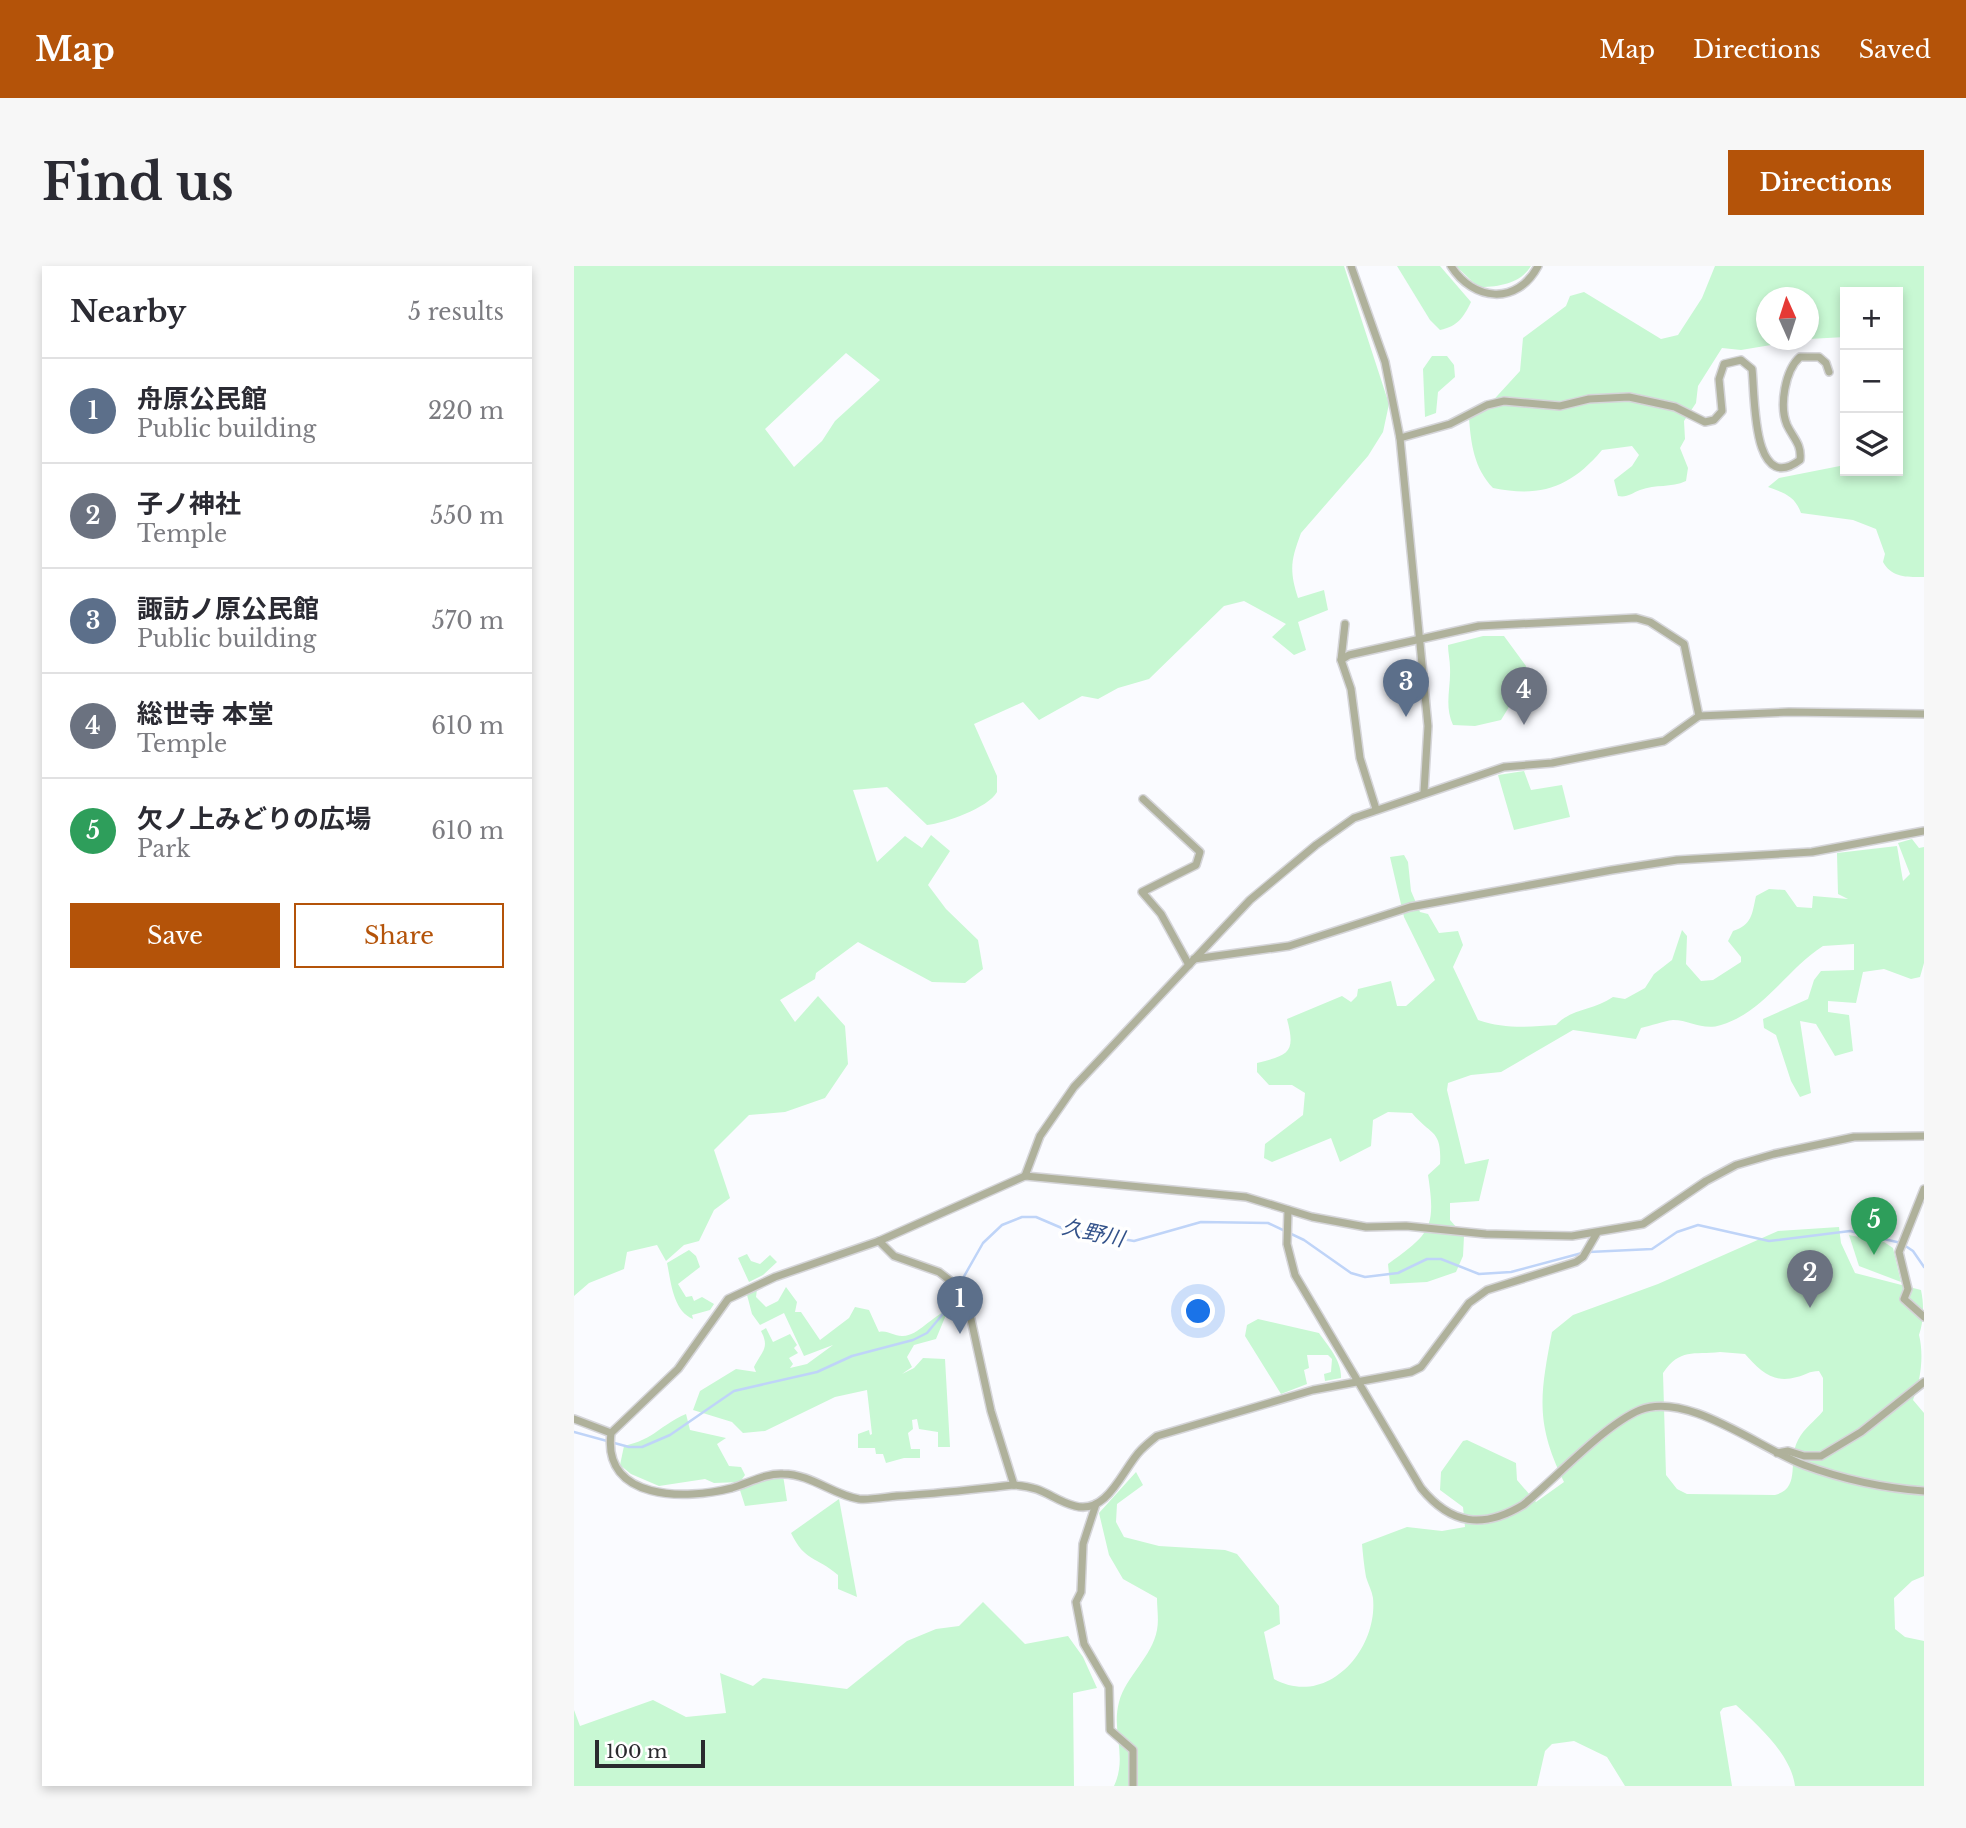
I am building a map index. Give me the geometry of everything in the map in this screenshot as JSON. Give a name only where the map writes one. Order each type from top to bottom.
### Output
[{"type":"street","points":[[1351,266],[1385,362],[1400,438],[1428,726],[1424,792]]},
{"type":"street","points":[[1451,266],[1472,288],[1481,293],[1504,295],[1522,286],[1538,266]]},
{"type":"street","points":[[1400,438],[1450,424],[1487,405],[1504,401],[1560,406],[1588,399],[1629,397],[1675,407],[1706,422],[1714,420],[1722,411],[1720,370],[1724,364],[1741,360],[1752,369],[1760,450],[1770,462],[1783,466],[1800,460],[1801,453],[1799,442],[1786,423],[1784,406],[1788,373],[1800,358],[1810,356],[1819,357],[1826,363],[1829,372]]},
{"type":"street","points":[[1341,660],[1349,655],[1479,626],[1636,618],[1650,622],[1684,644],[1699,716]]},
{"type":"street","points":[[1345,624],[1341,660],[1351,689],[1360,758],[1376,809]]},
{"type":"street","points":[[1025,1176],[1041,1136],[1074,1087],[1269,883],[1334,830],[1376,809],[1504,767],[1552,763],[1664,741],[1699,716],[1789,712],[1924,715]]},
{"type":"street","points":[[1143,799],[1200,852],[1196,865],[1142,892],[1161,914],[1191,962]]},
{"type":"street","points":[[1191,962],[1289,946],[1398,910],[1612,870],[1677,860],[1802,853],[1924,831]]},
{"type":"street","points":[[1096,1504],[1074,1506],[1036,1487],[1014,1485],[859,1499],[786,1474],[771,1475],[730,1488],[662,1493],[641,1488],[624,1476],[615,1464],[609,1448],[611,1433],[678,1369],[728,1299],[775,1277],[879,1241],[1025,1176],[1246,1196],[1288,1210],[1366,1227],[1406,1226],[1551,1237],[1597,1233],[1643,1224],[1706,1181],[1736,1166],[1774,1154],[1854,1137],[1924,1136]]},
{"type":"street","points":[[1924,1189],[1899,1252],[1908,1289],[1904,1299],[1924,1317]]},
{"type":"street","points":[[1288,1210],[1287,1244],[1295,1275],[1421,1488],[1441,1509],[1465,1519],[1497,1518],[1523,1505],[1618,1424],[1649,1408],[1673,1407],[1695,1413],[1777,1453],[1848,1479],[1924,1491]]},
{"type":"street","points":[[1133,1786],[1133,1750],[1110,1730],[1109,1688],[1084,1644],[1076,1602],[1082,1592],[1083,1544],[1096,1504],[1140,1450],[1157,1436],[1313,1390],[1357,1383],[1420,1367],[1469,1303],[1487,1290],[1576,1262],[1583,1257],[1597,1233]]},
{"type":"street","points":[[879,1241],[894,1256],[951,1279],[965,1292],[991,1411],[1014,1485]]},
{"type":"street","points":[[1777,1453],[1788,1451],[1804,1456],[1821,1456],[1861,1432],[1924,1382]]},
{"type":"street","points":[[574,1419],[611,1433]]},
{"type":"green space","points":[[574,266],[1344,266],[1389,404],[1383,432],[1368,456],[1301,533],[1293,558],[1292,572],[1298,598],[1324,590],[1328,610],[1298,622],[1306,650],[1294,655],[1272,637],[1286,624],[1244,601],[1224,606],[1149,679],[1118,688],[1098,699],[1082,696],[1039,720],[1023,702],[974,724],[997,776],[997,792],[976,809],[927,825],[887,787],[853,790],[877,862],[905,836],[922,848],[931,835],[950,851],[928,885],[946,909],[978,940],[983,969],[965,983],[932,982],[858,942],[816,973],[815,979],[780,1000],[795,1022],[818,996],[845,1026],[848,1064],[825,1098],[785,1112],[749,1115],[714,1150],[730,1198],[714,1210],[699,1241],[684,1245],[666,1261],[657,1245],[627,1252],[624,1269],[589,1283],[574,1296]],"holes":[[[846,353],[880,380],[835,421],[822,441],[794,467],[765,429]]]},
{"type":"green space","points":[[1397,266],[1440,266],[1471,302],[1456,324],[1440,330],[1430,320]]},
{"type":"green space","points":[[1456,266],[1531,266],[1515,281],[1478,287]]},
{"type":"green space","points":[[1715,266],[1924,266],[1924,577],[1900,576],[1887,567],[1883,562],[1885,554],[1876,529],[1853,520],[1801,513],[1792,499],[1768,487],[1779,478],[1840,466],[1840,476],[1903,476],[1903,287],[1840,287],[1840,337],[1819,338],[1819,287],[1756,287],[1756,348],[1741,350],[1722,348],[1698,386],[1696,403],[1684,421],[1685,439],[1680,448],[1688,468],[1686,481],[1618,496],[1614,480],[1632,466],[1639,455],[1632,446],[1602,450],[1579,473],[1554,487],[1526,491],[1493,488],[1475,455],[1469,418],[1487,407],[1520,371],[1523,338],[1566,306],[1570,296],[1584,292],[1661,339],[1678,335],[1702,298]]},
{"type":"green space","points":[[1432,356],[1447,356],[1454,365],[1455,377],[1438,392],[1436,413],[1425,417],[1423,369]]},
{"type":"green space","points":[[1483,636],[1504,636],[1526,666],[1528,677],[1515,678],[1512,702],[1501,720],[1475,726],[1453,725],[1448,703],[1448,645]]},
{"type":"green space","points":[[1524,771],[1531,790],[1562,785],[1570,817],[1514,830],[1498,775]]},
{"type":"green space","points":[[1912,839],[1919,848],[1924,847],[1924,963],[1920,977],[1911,979],[1884,969],[1863,972],[1856,1003],[1828,1001],[1828,1012],[1849,1015],[1853,1051],[1835,1056],[1816,1024],[1800,1021],[1811,1093],[1800,1097],[1791,1081],[1776,1035],[1764,1028],[1763,1019],[1808,999],[1814,980],[1821,971],[1854,970],[1854,944],[1823,946],[1763,1000],[1736,1019],[1721,1025],[1708,1027],[1679,1020],[1669,1021],[1641,1028],[1636,1039],[1573,1030],[1501,1072],[1471,1075],[1448,1083],[1447,1090],[1465,1164],[1489,1159],[1479,1201],[1450,1203],[1450,1220],[1464,1236],[1463,1256],[1456,1272],[1427,1282],[1390,1284],[1388,1264],[1414,1244],[1427,1228],[1431,1207],[1428,1175],[1440,1164],[1437,1139],[1412,1113],[1388,1112],[1373,1120],[1371,1146],[1340,1162],[1331,1138],[1272,1162],[1264,1158],[1265,1144],[1303,1115],[1305,1093],[1292,1085],[1269,1085],[1257,1072],[1257,1063],[1283,1055],[1290,1046],[1287,1019],[1342,996],[1351,1002],[1357,996],[1358,989],[1391,981],[1397,1006],[1406,1006],[1435,980],[1404,917],[1390,857],[1404,855],[1408,862],[1411,891],[1420,912],[1428,914],[1439,933],[1458,931],[1463,945],[1453,967],[1478,1020],[1497,1025],[1526,1027],[1556,1025],[1576,1012],[1613,997],[1625,999],[1645,988],[1654,974],[1672,960],[1682,930],[1687,936],[1686,964],[1701,981],[1713,980],[1741,962],[1741,957],[1728,941],[1733,931],[1748,922],[1756,896],[1769,889],[1785,890],[1797,907],[1812,908],[1813,896],[1848,899],[1838,894],[1837,853],[1897,846],[1903,881],[1910,874],[1898,843]]},
{"type":"green space","points":[[1839,1227],[1841,1243],[1855,1273],[1921,1290],[1921,1368],[1913,1400],[1924,1413],[1924,1576],[1912,1581],[1894,1598],[1895,1629],[1905,1637],[1924,1641],[1924,1786],[1795,1786],[1781,1752],[1736,1705],[1723,1708],[1720,1712],[1732,1786],[1625,1786],[1607,1757],[1574,1741],[1552,1744],[1545,1751],[1537,1786],[1114,1786],[1120,1764],[1117,1724],[1119,1702],[1154,1640],[1158,1622],[1157,1598],[1123,1579],[1109,1555],[1099,1513],[1136,1472],[1143,1485],[1117,1504],[1116,1522],[1124,1537],[1159,1546],[1225,1550],[1237,1554],[1279,1606],[1280,1624],[1264,1632],[1274,1679],[1293,1686],[1312,1686],[1329,1680],[1345,1669],[1358,1655],[1372,1618],[1373,1598],[1366,1577],[1362,1544],[1407,1527],[1442,1531],[1465,1527],[1463,1507],[1440,1490],[1441,1472],[1463,1441],[1467,1440],[1516,1463],[1517,1480],[1536,1502],[1564,1482],[1548,1443],[1544,1425],[1543,1392],[1552,1332],[1573,1315],[1658,1284],[1778,1231]],"holes":[[[1688,1354],[1745,1354],[1762,1371],[1781,1379],[1819,1371],[1823,1378],[1823,1411],[1798,1440],[1791,1480],[1783,1491],[1775,1495],[1687,1494],[1677,1489],[1666,1475],[1663,1373],[1675,1360]]]},
{"type":"green space","points":[[1849,1235],[1884,1242],[1893,1248],[1901,1282],[1859,1266]]},
{"type":"green space","points":[[689,1250],[696,1256],[700,1267],[678,1284],[686,1297],[692,1296],[694,1301],[702,1297],[714,1304],[710,1310],[692,1315],[693,1319],[681,1310],[677,1303],[667,1263]]},
{"type":"green space","points":[[747,1254],[751,1261],[760,1264],[770,1255],[777,1262],[763,1275],[749,1282],[738,1258]]},
{"type":"green space","points":[[786,1287],[797,1302],[795,1312],[801,1312],[820,1340],[849,1318],[855,1307],[869,1310],[879,1332],[902,1336],[919,1330],[948,1310],[936,1339],[914,1345],[907,1357],[912,1367],[902,1374],[914,1368],[923,1358],[945,1359],[950,1447],[938,1447],[938,1432],[919,1429],[917,1419],[912,1420],[913,1429],[908,1433],[911,1449],[920,1449],[920,1458],[904,1458],[886,1463],[883,1454],[876,1454],[875,1448],[858,1448],[858,1434],[869,1430],[870,1435],[872,1434],[867,1390],[835,1397],[765,1431],[743,1433],[732,1422],[693,1410],[700,1391],[736,1369],[756,1372],[754,1367],[765,1346],[761,1331],[766,1328],[773,1342],[790,1334],[797,1345],[794,1348],[798,1353],[789,1358],[793,1364],[790,1368],[807,1364],[833,1345],[804,1356],[784,1313],[760,1325],[752,1314],[746,1291],[757,1289],[756,1297],[766,1307],[778,1301]]},
{"type":"green space","points":[[1258,1319],[1319,1333],[1337,1360],[1341,1378],[1325,1381],[1324,1374],[1331,1372],[1332,1359],[1328,1355],[1307,1355],[1309,1368],[1304,1370],[1307,1384],[1281,1394],[1245,1336],[1247,1325]]},
{"type":"green space","points":[[686,1414],[690,1430],[726,1438],[717,1444],[729,1466],[741,1467],[745,1475],[740,1482],[714,1483],[705,1479],[659,1486],[631,1474],[620,1465],[624,1446],[643,1440]]},
{"type":"green space","points":[[783,1475],[787,1501],[745,1506],[739,1487]]},
{"type":"green space","points":[[839,1499],[857,1597],[838,1589],[838,1575],[806,1554],[791,1533]]},
{"type":"green space","points":[[983,1602],[1025,1644],[1068,1636],[1083,1657],[1097,1688],[1073,1693],[1074,1786],[574,1786],[574,1710],[580,1726],[653,1700],[686,1717],[726,1713],[720,1673],[753,1686],[763,1678],[847,1689],[907,1641],[936,1629],[959,1626]]},
{"type":"waterway","name":"久野川","points":[[574,1432],[629,1447],[642,1447],[670,1435],[734,1391],[817,1372],[852,1356],[913,1340],[927,1333],[942,1315],[983,1243],[1002,1225],[1022,1217],[1036,1217],[1064,1229],[1134,1241],[1201,1222],[1268,1223],[1304,1240],[1351,1273],[1365,1277],[1398,1273],[1427,1259],[1441,1259],[1479,1274],[1511,1272],[1582,1253]]},
{"type":"waterway","points":[[1589,1252],[1652,1249],[1677,1232],[1698,1225],[1769,1241],[1850,1231],[1901,1243],[1913,1251],[1924,1267]]},
{"type":"place","name":"諏訪ノ原公民館","points":[[1406,717]]},
{"type":"place","name":"総世寺 本堂","points":[[1524,725]]},
{"type":"place","name":"欠ノ上みどりの広場","points":[[1874,1255]]},
{"type":"place","name":"子ノ神社","points":[[1810,1308]]},
{"type":"place","name":"舟原公民館","points":[[960,1334]]}]
